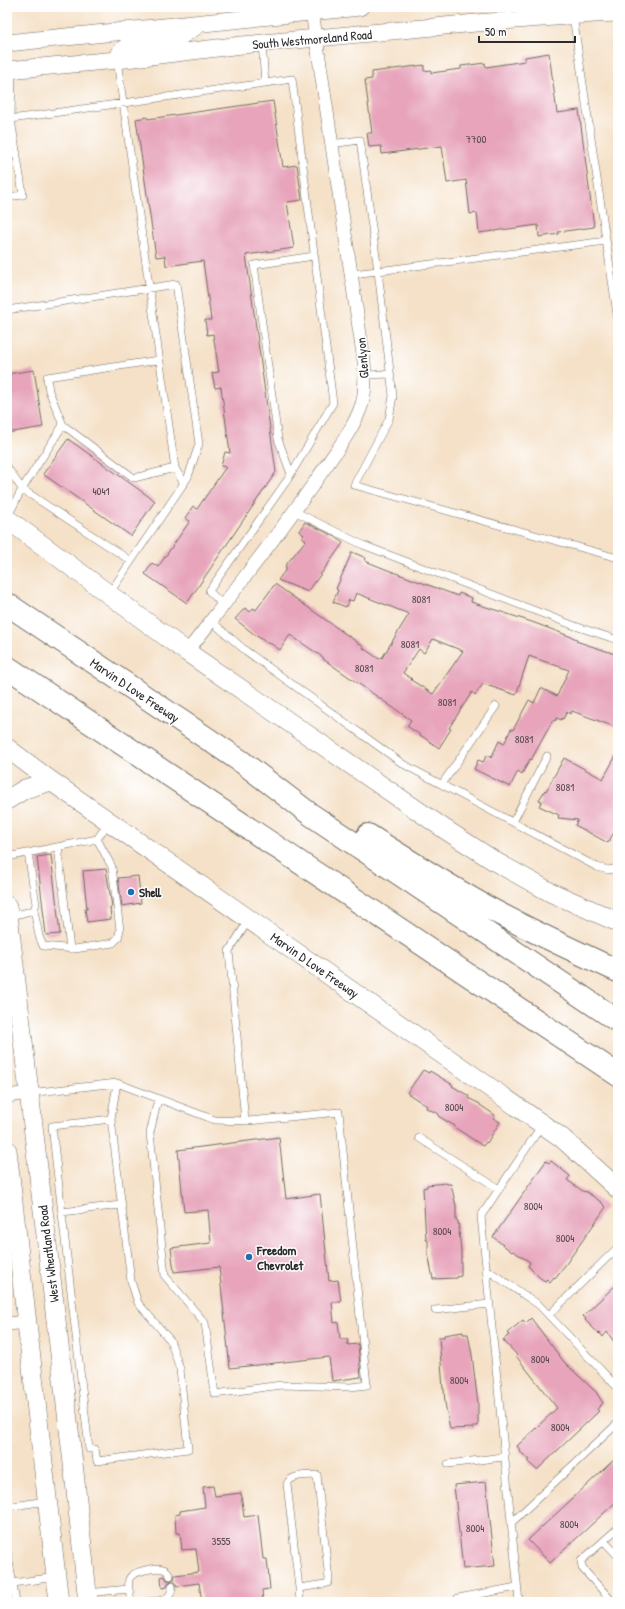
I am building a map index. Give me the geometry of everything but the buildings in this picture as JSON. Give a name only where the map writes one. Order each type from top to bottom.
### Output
[{"type":"highway","name":"Marvin D Love Freeway","points":[[7,604],[242,762],[310,814],[618,1021]]},
{"type":"highway","points":[[7,667],[279,848],[613,1074]]},
{"type":"highway","points":[[242,762],[319,804],[430,875],[484,906],[552,941],[618,970]]},
{"type":"main road","points":[[7,518],[187,652],[446,830],[496,862],[550,892],[618,922]]},
{"type":"main road","name":"Marvin D Love Freeway","points":[[7,748],[50,781],[562,1138],[618,1189]]},
{"type":"main road","points":[[7,800],[25,789],[50,781]]},
{"type":"main road","name":"West Wheatland Road","points":[[8,912],[74,1472],[87,1597]]},
{"type":"main road","points":[[7,950],[15,975]]},
{"type":"main road","points":[[7,1150],[46,1475],[59,1602]]},
{"type":"main road","points":[[46,1475],[74,1472]]},
{"type":"street","name":"South Westmoreland Road","points":[[7,43],[202,23],[311,9],[360,7]]},
{"type":"street","name":"Glenlyon","points":[[187,652],[294,511],[342,443],[356,419],[363,402],[365,375],[364,362],[311,9]]},
{"type":"street","name":"South Westmoreland Road","points":[[9,70],[118,60],[262,43],[476,23],[573,11],[618,13]]},
{"type":"street","points":[[118,60],[121,51],[126,47],[178,38],[202,23]]},
{"type":"street","points":[[7,1096],[29,1093]]},
{"type":"street","points":[[7,1324],[27,1322]]},
{"type":"lane","points":[[573,11],[618,321]]},
{"type":"lane","points":[[262,43],[265,83]]},
{"type":"lane","points":[[118,60],[174,468],[184,484]]},
{"type":"lane","points":[[7,196],[23,194],[11,119],[9,70]]},
{"type":"lane","points":[[11,119],[292,79],[333,403],[291,474],[209,591],[223,605]]},
{"type":"lane","points":[[331,144],[360,140],[393,396],[389,419],[354,485],[618,558]]},
{"type":"lane","points":[[7,155],[17,153]]},
{"type":"lane","points":[[351,274],[606,240]]},
{"type":"lane","points":[[291,474],[278,439],[254,265],[314,256]]},
{"type":"lane","points":[[7,310],[148,287],[176,284],[199,444],[188,478],[109,594]]},
{"type":"lane","points":[[159,360],[47,377],[49,391],[63,425],[134,478],[174,468]]},
{"type":"lane","points":[[365,375],[390,374]]},
{"type":"lane","points":[[7,518],[22,489],[63,425]]},
{"type":"lane","points":[[7,467],[22,489],[131,561]]},
{"type":"lane","points":[[294,511],[363,545],[575,626],[618,640]]},
{"type":"lane","points":[[211,620],[246,651],[403,764],[597,867],[608,870],[618,868]]},
{"type":"lane","points":[[442,784],[496,706]]},
{"type":"lane","points":[[513,822],[547,756]]},
{"type":"lane","points":[[7,857],[97,839],[110,822]]},
{"type":"lane","points":[[28,853],[36,904],[34,910],[39,936],[43,946],[70,949],[113,943],[118,938],[120,930],[112,867],[97,839]]},
{"type":"lane","points":[[58,847],[70,949]]},
{"type":"lane","points":[[8,912],[34,910]]},
{"type":"lane","points":[[245,1121],[229,951],[249,919]]},
{"type":"lane","points":[[29,1093],[117,1083],[158,1098],[216,1120],[245,1121],[339,1112],[367,1385],[351,1387],[281,1385],[215,1394],[205,1323],[165,1276],[150,1133],[158,1098]]},
{"type":"lane","points":[[111,1119],[52,1126],[89,1449],[95,1449],[97,1461],[188,1449],[180,1369],[170,1340],[138,1303],[131,1281],[111,1119],[117,1083]]},
{"type":"lane","points":[[519,1602],[480,1216],[542,1124]]},
{"type":"lane","points":[[419,1138],[499,1189]]},
{"type":"lane","points":[[62,1212],[121,1204]]},
{"type":"lane","points":[[549,1315],[618,1247]]},
{"type":"lane","points":[[486,1269],[539,1305],[618,1388]]},
{"type":"lane","points":[[435,1310],[489,1304]]},
{"type":"lane","points":[[510,1523],[618,1423]]},
{"type":"lane","points":[[448,1464],[504,1457]]},
{"type":"lane","points":[[299,1588],[325,1584],[328,1583],[329,1579],[317,1475],[294,1477],[288,1481],[287,1484],[300,1602]]},
{"type":"lane","points":[[7,1507],[48,1501]]},
{"type":"lane","points":[[613,1602],[582,1568],[581,1561],[618,1528]]},
{"type":"lane","points":[[604,1541],[618,1556]]},
{"type":"lane","points":[[7,1550],[16,1602]]},
{"type":"lane","points":[[131,1602],[129,1580],[133,1574],[138,1571],[161,1569],[165,1570],[170,1576]]},
{"type":"lane","points":[[13,1583],[57,1577]]},
{"type":"lane","points":[[143,1602],[165,1600],[170,1596],[172,1586]]},
{"type":"lane","points":[[458,1598],[517,1587]]},
{"type":"lane","points":[[87,1597],[129,1589]]},
{"type":"place","name":"Shell","points":[[131,892]]},
{"type":"place","name":"Freedom Chevrolet","points":[[249,1257]]}]
